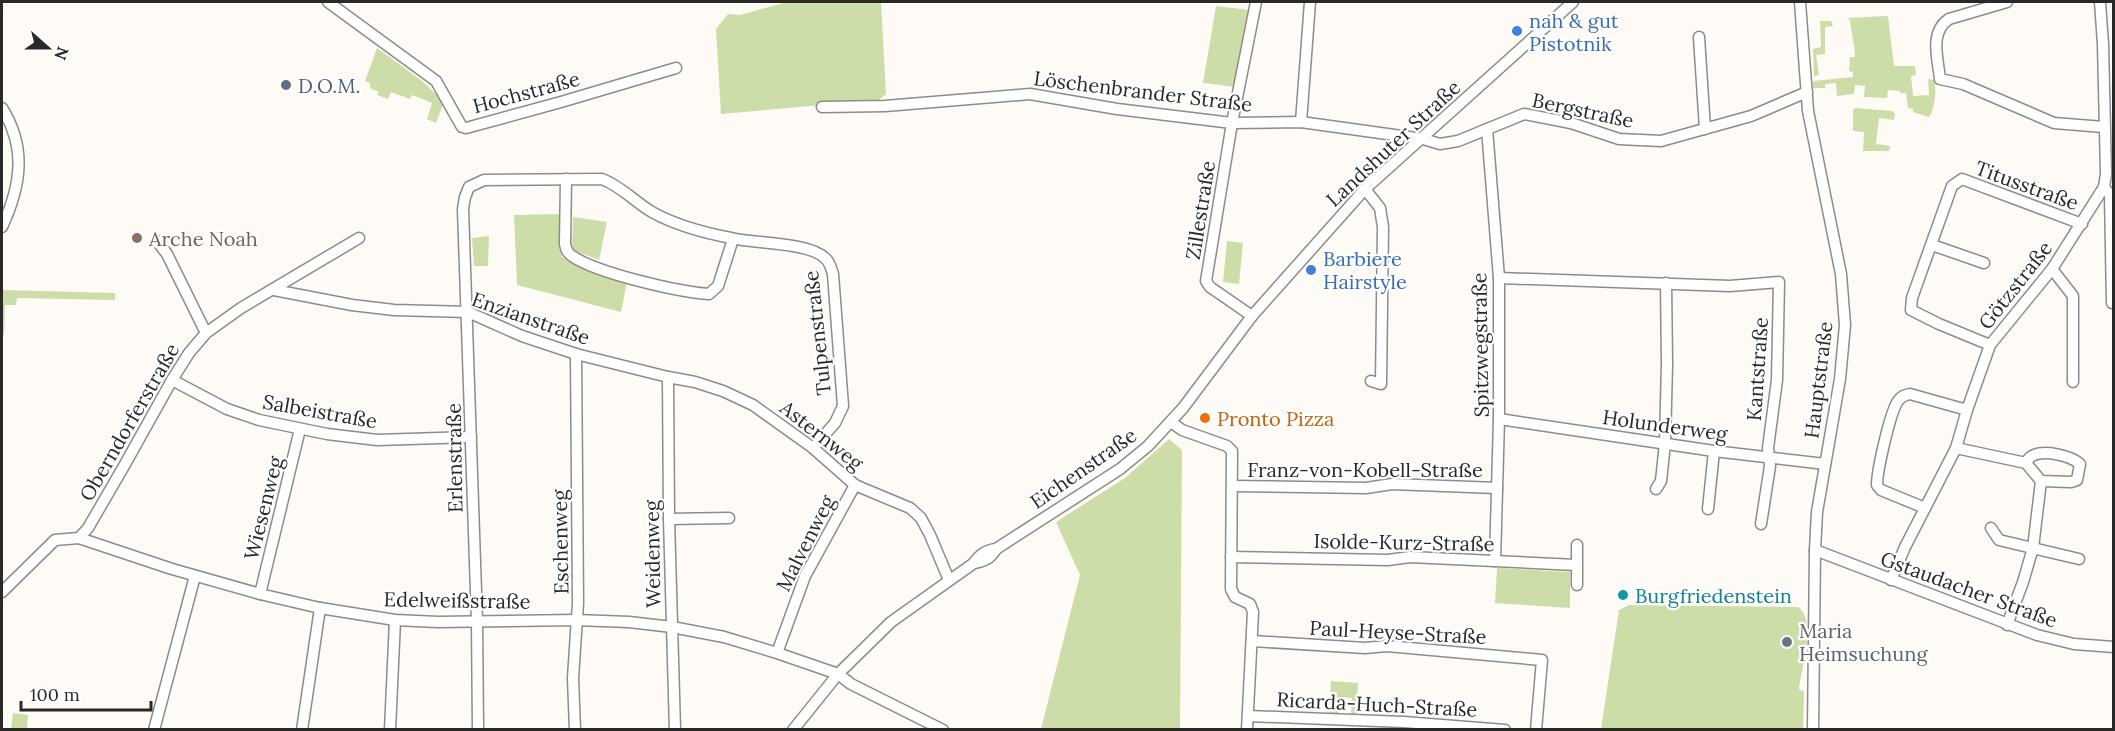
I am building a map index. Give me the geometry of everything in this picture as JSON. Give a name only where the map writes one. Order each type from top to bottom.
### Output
[{"type":"street","name":"Hochstraße","points":[[328,2],[436,81],[456,119],[462,127],[466,128],[676,68]]},
{"type":"street","points":[[1232,123],[1256,2]]},
{"type":"street","points":[[1301,122],[1310,2]]},
{"type":"street","name":"Landshuter Straße","points":[[1183,408],[1252,316],[1365,189],[1573,2]]},
{"type":"street","name":"Hauptstraße","points":[[1800,2],[1808,111],[1845,304],[1842,362],[1817,512],[1813,729]]},
{"type":"street","points":[[2007,2],[1944,22],[1936,42],[1940,79],[1963,84],[2054,123],[2104,127]]},
{"type":"street","name":"Götzstraße","points":[[1892,580],[1956,448],[1990,345],[2052,269],[2104,187],[2106,174],[2100,2]]},
{"type":"street","points":[[1699,37],[1705,129]]},
{"type":"street","name":"Bergstraße","points":[[1422,139],[1440,144],[1458,141],[1524,114],[1570,123],[1619,139],[1661,141],[1751,116],[1807,92]]},
{"type":"street","name":"Löschenbrander Straße","points":[[822,107],[885,106],[1030,94],[1117,109],[1232,123],[1301,122],[1422,139]]},
{"type":"street","points":[[2,108],[15,140],[19,173],[10,209],[2,226]]},
{"type":"street","name":"Zillestraße","points":[[1232,123],[1206,281],[1210,287],[1252,316]]},
{"type":"street","name":"Spitzwegstraße","points":[[1487,129],[1499,278],[1500,419],[1495,561]]},
{"type":"street","points":[[566,179],[565,244],[567,251],[607,271],[646,282],[709,294],[718,286],[733,239]]},
{"type":"street","name":"Tulpenstraße","points":[[469,187],[484,180],[602,179],[615,185],[653,212],[694,228],[733,239],[806,247],[824,256],[830,266],[834,286],[843,406],[835,423],[813,448]]},
{"type":"street","name":"Titusstraße","points":[[1990,345],[1911,310],[1912,298],[1952,186],[1962,179],[2082,224]]},
{"type":"street","name":"Erlenstraße","points":[[469,187],[463,209],[477,621],[478,729]]},
{"type":"street","points":[[2104,187],[2110,195],[2112,303]]},
{"type":"street","points":[[1365,189],[1380,208],[1383,227],[1381,384],[1371,381]]},
{"type":"street","name":"Oberndorferstraße","points":[[79,538],[88,528],[114,484],[172,380],[189,353],[206,333],[241,308],[359,238]]},
{"type":"street","points":[[158,241],[167,254],[206,333]]},
{"type":"street","points":[[1932,245],[1984,263]]},
{"type":"street","points":[[2052,269],[2073,296],[2073,382]]},
{"type":"street","points":[[1499,278],[1666,283],[1665,443],[1661,481],[1656,489]]},
{"type":"street","name":"Kantstraße","points":[[1666,283],[1730,286],[1779,282],[1778,380],[1768,448],[1770,466],[1761,524]]},
{"type":"street","name":"Enzianstraße","points":[[273,290],[352,305],[394,310],[468,312],[522,336],[576,354],[668,378]]},
{"type":"street","name":"Eschenweg","points":[[575,729],[573,678],[578,591],[576,354]]},
{"type":"street","name":"Asternweg","points":[[668,378],[695,382],[723,390],[753,405],[813,448],[855,485],[910,508],[921,518],[949,580]]},
{"type":"street","name":"Weidenweg","points":[[668,378],[669,519],[675,729]]},
{"type":"street","name":"Salbeistraße","points":[[172,380],[227,409],[258,420],[300,429],[377,440],[471,436]]},
{"type":"street","points":[[1925,508],[1881,490],[1877,485],[1894,408],[1899,400],[1910,394],[1967,410]]},
{"type":"street","name":"Eichenstraße","points":[[793,729],[838,674],[891,622],[974,563],[980,555],[988,550],[996,549],[1126,464],[1148,446],[1183,408]]},
{"type":"street","name":"Holunderweg","points":[[1500,419],[1714,451],[1825,464]]},
{"type":"street","points":[[1171,422],[1182,430],[1230,448],[1233,454],[1232,593],[1234,597],[1252,607],[1247,729]]},
{"type":"street","name":"Wiesenweg","points":[[260,594],[300,429]]},
{"type":"street","points":[[1956,448],[2026,463],[2041,481],[2033,548],[2007,625]]},
{"type":"street","points":[[1708,509],[1714,451]]},
{"type":"street","points":[[2026,463],[2032,456],[2046,454],[2073,459],[2080,464],[2077,480],[2071,482],[2041,481]]},
{"type":"street","name":"Franz-von-Kobell-Straße","points":[[1233,486],[1366,488],[1392,484],[1497,488]]},
{"type":"street","name":"Malvenweg","points":[[777,653],[805,576],[855,485]]},
{"type":"street","points":[[669,519],[729,518]]},
{"type":"street","points":[[1991,528],[1999,540],[2079,559]]},
{"type":"street","points":[[2,592],[55,540],[79,538]]},
{"type":"street","name":"Edelweißstraße","points":[[79,538],[195,576],[260,594],[320,608],[395,620],[629,622],[724,637],[838,674],[851,684],[930,727],[943,729]]},
{"type":"street","points":[[1576,585],[1577,544]]},
{"type":"street","name":"Gstaudacher Straße","points":[[1815,550],[2007,625],[2058,641],[2114,647]]},
{"type":"street","name":"Isolde-Kurz-Straße","points":[[1231,557],[1388,560],[1410,557],[1576,565]]},
{"type":"street","points":[[154,729],[195,576]]},
{"type":"street","points":[[302,729],[320,608]]},
{"type":"street","points":[[390,729],[395,620]]},
{"type":"street","name":"Paul-Heyse-Straße","points":[[1252,641],[1365,648],[1387,646],[1542,660],[1536,729]]},
{"type":"street","name":"Ricarda-Huch-Straße","points":[[1248,716],[1404,722],[1505,729]]},
{"type":"green space","points":[[787,2],[881,2],[886,94],[879,100],[721,114],[716,29],[728,14],[740,15]]},
{"type":"green space","points":[[1216,6],[1250,10],[1236,87],[1203,83]]},
{"type":"green space","points":[[1888,16],[1894,66],[1915,66],[1916,75],[1911,76],[1913,96],[1929,95],[1928,79],[1934,80],[1935,99],[1929,117],[1908,108],[1906,93],[1900,93],[1900,91],[1888,90],[1887,98],[1864,97],[1865,86],[1855,85],[1854,94],[1837,96],[1836,83],[1825,84],[1825,88],[1813,88],[1813,81],[1853,77],[1853,72],[1849,71],[1850,57],[1855,57],[1854,48],[1850,20],[1846,18]]},
{"type":"green space","points":[[1820,21],[1831,21],[1833,26],[1825,27],[1825,54],[1816,55],[1819,75],[1814,76],[1813,49],[1821,47]]},
{"type":"green space","points":[[377,48],[422,81],[444,102],[436,123],[427,119],[432,103],[412,95],[410,99],[391,92],[388,99],[377,95],[379,92],[370,88],[370,83],[365,81]]},
{"type":"green space","points":[[1855,108],[1892,111],[1895,114],[1894,120],[1879,118],[1876,144],[1890,146],[1889,151],[1863,151],[1864,132],[1853,131],[1853,110]]},
{"type":"green space","points":[[560,214],[559,246],[562,257],[573,264],[627,282],[621,312],[517,285],[514,215]]},
{"type":"green space","points":[[573,217],[607,222],[599,260],[575,251],[572,247]]},
{"type":"green space","points":[[489,236],[488,266],[474,266],[472,238]]},
{"type":"green space","points":[[1227,241],[1243,243],[1239,284],[1223,282]]},
{"type":"green space","points":[[2,290],[115,293],[115,300],[17,298],[16,305],[5,305],[4,335],[2,335]]},
{"type":"green space","points":[[1169,439],[1182,450],[1180,729],[1041,729],[1080,575],[1056,522],[1125,478]]},
{"type":"green space","points":[[1497,568],[1570,572],[1570,608],[1495,603]]},
{"type":"green space","points":[[1629,605],[1798,607],[1804,613],[1807,633],[1799,689],[1804,692],[1803,729],[1601,729],[1619,610]]},
{"type":"green space","points":[[1331,681],[1358,683],[1356,715],[1351,715],[1352,698],[1339,697],[1338,714],[1329,713]]},
{"type":"green space","points":[[13,713],[28,715],[27,729],[11,729]]},
{"type":"place","name":"nah & gut Pistotnik","points":[[1517,31]]},
{"type":"place","name":"D.O.M.","points":[[286,85]]},
{"type":"place","name":"Arche Noah","points":[[137,238]]},
{"type":"place","name":"Barbiere Hairstyle","points":[[1311,270]]},
{"type":"place","name":"Pronto Pizza","points":[[1205,418]]},
{"type":"place","name":"Burgfriedenstein","points":[[1623,595]]},
{"type":"place","name":"Maria Heimsuchung","points":[[1787,642]]}]
